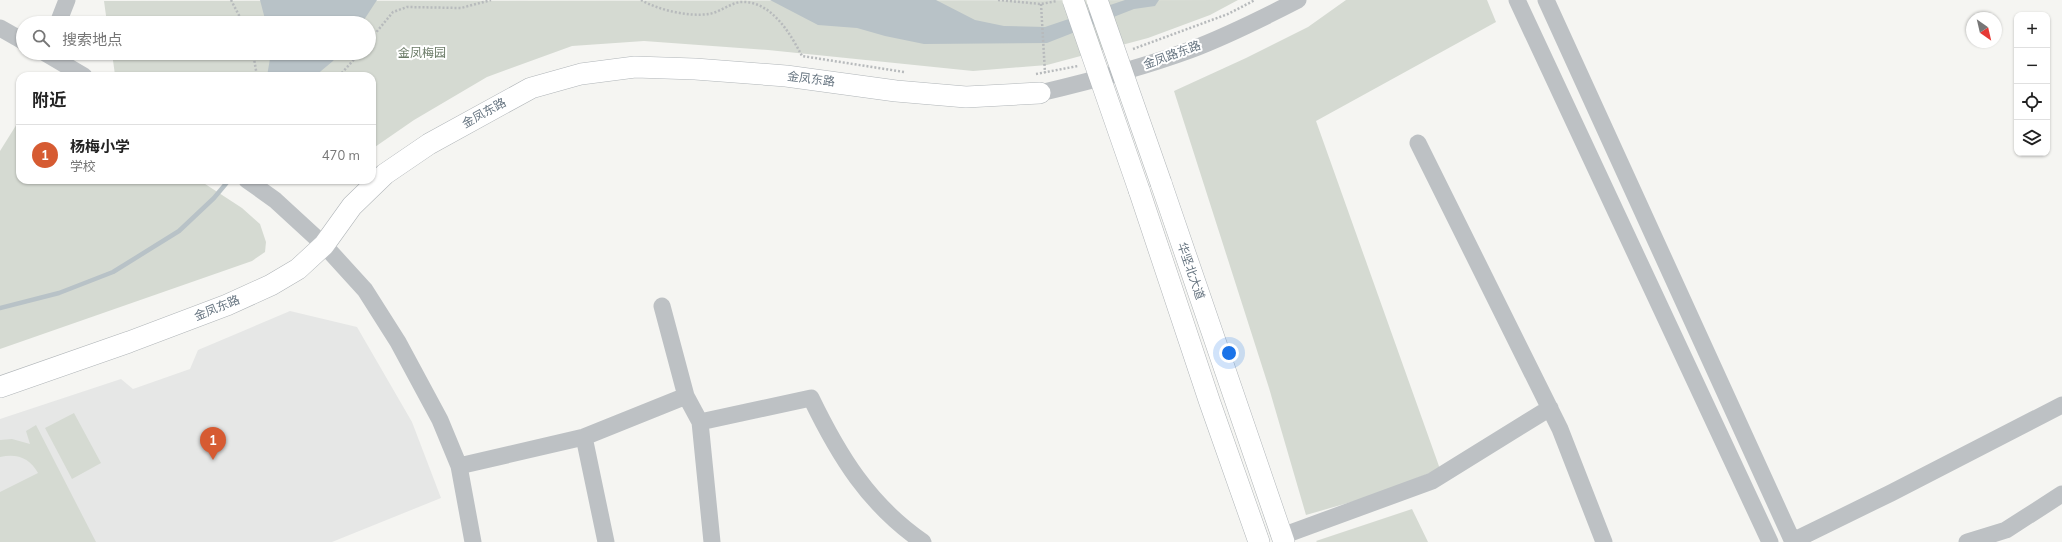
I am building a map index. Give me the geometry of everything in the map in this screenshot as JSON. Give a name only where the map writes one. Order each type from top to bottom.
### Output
[{"type":"main road","name":"华坚北大道","points":[[1073,0],[1139,190],[1212,411],[1259,542]]},
{"type":"main road","name":"华坚北大道","points":[[1097,0],[1283,539]]},
{"type":"main road","name":"金凤东路","points":[[376,183],[385,174],[429,144],[531,88],[581,74],[635,68],[695,69],[786,76],[896,91],[966,97],[1037,84]]},
{"type":"main road","name":"金凤东路","points":[[0,387],[227,305],[271,286],[298,269],[324,245],[357,201],[375,184]]},
{"type":"street","points":[[61,16],[68,0]]},
{"type":"street","name":"金凤路东路","points":[[1037,84],[1096,80],[1191,49],[1253,23],[1298,0]]},
{"type":"street","points":[[1517,0],[1770,542]]},
{"type":"street","points":[[1546,0],[1793,541],[1891,493],[2062,405]]},
{"type":"street","points":[[0,28],[16,37]]},
{"type":"street","points":[[57,60],[77,72]]},
{"type":"street","points":[[1418,143],[1560,429],[1604,542]]},
{"type":"street","points":[[253,184],[275,200],[324,245],[365,290],[398,342],[440,420],[459,466],[473,542]]},
{"type":"street","points":[[662,306],[686,396],[700,422],[712,542]]},
{"type":"street","points":[[459,466],[584,437],[686,396]]},
{"type":"street","points":[[700,422],[811,398],[828,433],[868,494],[912,540]]},
{"type":"street","points":[[1283,539],[1432,481],[1550,408]]},
{"type":"street","points":[[584,437],[606,542]]},
{"type":"street","points":[[1967,542],[2006,530],[2062,494]]},
{"type":"path","points":[[231,0],[239,16]]},
{"type":"path","points":[[376,33],[393,12],[407,7],[461,8],[491,0]]},
{"type":"path","points":[[641,0],[649,5],[694,14],[719,12],[738,2],[748,1],[776,14],[802,56],[909,73]]},
{"type":"path","points":[[998,0],[1041,4],[1059,0]]},
{"type":"path","points":[[1126,52],[1228,14],[1255,0]]},
{"type":"path","points":[[1037,84],[1045,73],[1041,4]]},
{"type":"path","points":[[254,60],[256,72]]},
{"type":"path","points":[[343,72],[354,60]]},
{"type":"path","points":[[1045,73],[1084,64]]},
{"type":"shaded area","points":[[260,0],[377,0],[367,16],[264,16]]},
{"type":"shaded area","points":[[770,0],[936,0],[975,20],[1004,26],[1045,27],[1125,0],[1159,0],[1155,6],[1134,9],[1047,43],[924,44],[885,36],[857,28],[818,25]]},
{"type":"shaded area","points":[[270,60],[334,60],[320,72],[268,72]]},
{"type":"shaded area","points":[[290,311],[357,327],[412,422],[441,498],[332,542],[0,542],[0,419],[121,379],[133,389],[190,369],[198,350]]},
{"type":"green space","name":"金凤梅园","points":[[1238,0],[1210,15],[1148,38],[1047,65],[973,71],[768,50],[644,41],[572,46],[487,77],[414,120],[376,146],[376,72],[115,72],[113,60],[376,60],[376,16],[106,16],[104,1]]},
{"type":"green space","points":[[1346,0],[1487,0],[1496,22],[1316,121],[1440,469],[1372,496],[1306,515],[1269,388],[1174,91],[1246,58],[1308,27]]},
{"type":"green space","points":[[16,125],[16,184],[205,184],[242,208],[260,224],[266,242],[265,252],[252,261],[0,349],[0,151]]},
{"type":"green space","points":[[74,413],[101,463],[72,479],[45,428]]},
{"type":"green space","points":[[36,425],[96,542],[0,542],[0,492],[38,473],[27,460],[17,456],[0,457],[0,440],[12,439],[30,444],[26,431]]},
{"type":"green space","points":[[1412,509],[1428,542],[1316,541]]},
{"type":"waterway","points":[[0,308],[59,293],[113,272],[179,231],[214,198],[226,184]]},
{"type":"place","name":"杨梅小学","points":[[213,460]]}]
